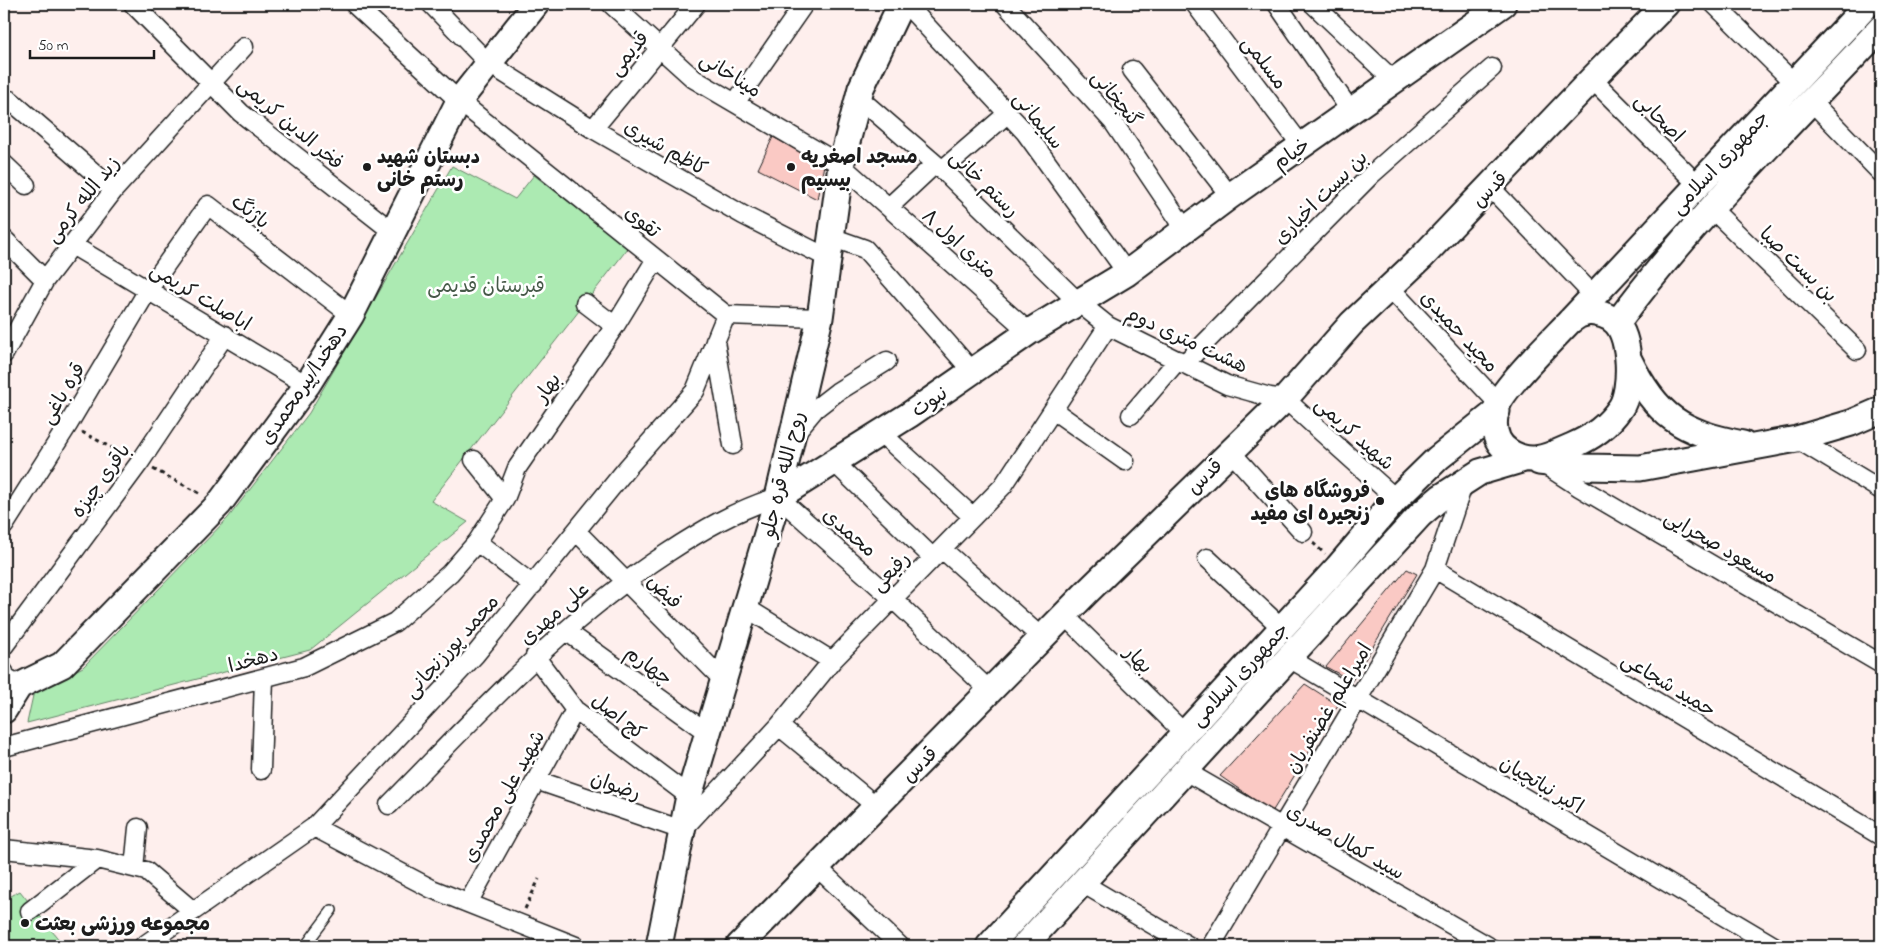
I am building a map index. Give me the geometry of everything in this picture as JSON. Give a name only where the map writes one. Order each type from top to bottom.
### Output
[{"type":"main road","name":"دهخدا/پیرمحمدی","points":[[4,710],[12,679],[62,665],[219,504],[307,384],[350,315],[460,101],[536,4]]},
{"type":"main road","name":"روح الله قره جلو","points":[[659,946],[689,796],[778,497],[820,318],[841,165],[859,98],[901,4]]},
{"type":"main road","name":"قدس","points":[[739,946],[1064,615],[1285,398],[1352,323],[1390,288],[1490,187],[1592,78],[1666,4]]},
{"type":"main road","name":"جمهوری اسلامی","points":[[988,946],[1338,567],[1396,499],[1438,458],[1498,407],[1570,321],[1868,4]]},
{"type":"main road","name":"خیام","points":[[1078,302],[1127,273],[1230,196],[1393,80],[1489,7]]},
{"type":"main road","name":"جمهوری اسلامی","points":[[1616,323],[1646,283],[1712,208],[1881,28]]},
{"type":"main road","name":"نبوت","points":[[778,497],[881,433],[1029,332],[1078,302]]},
{"type":"main road","points":[[1570,321],[1579,315],[1599,313],[1616,323],[1622,332],[1628,358],[1641,384],[1654,402],[1674,420],[1708,437],[1760,447]]},
{"type":"main road","name":"جمهوری اسلامی","points":[[1024,946],[1420,515],[1480,472],[1532,461],[1592,437],[1605,426],[1622,405],[1628,384],[1628,358]]},
{"type":"main road","points":[[1498,407],[1494,423],[1498,441],[1501,446],[1514,456],[1532,461],[1584,467],[1640,468],[1797,439],[1852,423],[1881,410]]},
{"type":"street","name":"فخر الدین کریمی","points":[[133,4],[241,113],[393,232]]},
{"type":"street","name":"تقوی","points":[[354,4],[460,101],[726,315]]},
{"type":"street","points":[[431,4],[488,63]]},
{"type":"street","name":"میناخانی","points":[[611,4],[694,79],[841,165]]},
{"type":"street","name":"قدیمی","points":[[593,129],[696,4]]},
{"type":"street","points":[[735,103],[804,4]]},
{"type":"street","name":"سلیمانی","points":[[906,4],[1025,132],[1127,273]]},
{"type":"street","name":"گنجخانی","points":[[1005,4],[1113,122],[1185,229]]},
{"type":"street","name":"مسلمی","points":[[1194,4],[1302,145]]},
{"type":"street","points":[[1277,4],[1350,110]]},
{"type":"street","points":[[1312,4],[1393,80]]},
{"type":"street","points":[[1714,4],[1794,83]]},
{"type":"street","name":"زید الله کرمی","points":[[4,354],[46,280],[114,190],[244,47]]},
{"type":"street","name":"کاظم شیری","points":[[488,63],[593,129],[743,215],[830,248],[865,249],[972,371]]},
{"type":"street","name":"بن بست اخباری","points":[[1131,414],[1181,362],[1371,175],[1492,68]]},
{"type":"street","points":[[1132,70],[1230,196]]},
{"type":"street","name":"اصحابی","points":[[1592,78],[1698,185]]},
{"type":"street","name":"رستم خانی","points":[[859,98],[938,167],[1078,302]]},
{"type":"street","points":[[6,100],[114,190]]},
{"type":"street","points":[[1812,102],[1881,173]]},
{"type":"street","points":[[889,207],[1008,114]]},
{"type":"street","points":[[4,164],[26,185]]},
{"type":"street","name":"۸ متری اول","points":[[841,165],[1029,332]]},
{"type":"street","points":[[1490,187],[1594,296]]},
{"type":"street","name":"باژنگ","points":[[148,290],[208,205],[350,315]]},
{"type":"street","name":"بن بست صبا","points":[[1712,208],[1857,350]]},
{"type":"street","points":[[4,239],[46,280]]},
{"type":"street","name":"اباصلت کریمی","points":[[72,245],[307,384]]},
{"type":"street","name":"بهار","points":[[478,542],[504,498],[517,468],[616,326],[656,259]]},
{"type":"street","name":"مجید حمیدی","points":[[1390,288],[1498,407]]},
{"type":"street","name":"قره باغی","points":[[5,519],[68,425],[148,290]]},
{"type":"street","name":"هشت متری دوم","points":[[1078,302],[1108,326],[1227,385],[1270,398],[1285,398]]},
{"type":"street","points":[[585,303],[616,326]]},
{"type":"street","points":[[726,315],[820,318]]},
{"type":"street","name":"محمد پورزنجانی","points":[[143,946],[314,827],[475,655],[628,467],[695,391],[726,315]]},
{"type":"street","name":"رفیعی","points":[[682,830],[778,726],[832,661],[1003,486],[1108,326]]},
{"type":"street","name":"باقری چیزه","points":[[4,646],[140,462],[225,336]]},
{"type":"street","points":[[715,341],[733,445]]},
{"type":"street","points":[[792,436],[815,409],[837,392],[887,361]]},
{"type":"street","name":"شهید کریمی","points":[[1285,398],[1396,499]]},
{"type":"street","points":[[1052,410],[1125,461]]},
{"type":"street","points":[[881,433],[973,517]]},
{"type":"street","points":[[1797,439],[1881,490]]},
{"type":"street","points":[[1230,451],[1303,532]]},
{"type":"street","points":[[474,460],[504,498]]},
{"type":"street","name":"مسعود صحرایی","points":[[1532,461],[1881,664]]},
{"type":"street","points":[[834,462],[937,553],[1042,638]]},
{"type":"street","name":"امیراعلم غضنفریان","points":[[1211,946],[1435,569],[1464,482]]},
{"type":"street","name":"علی مهدی","points":[[389,805],[535,656],[625,580],[697,534],[752,505],[778,497]]},
{"type":"street","name":"محمدی","points":[[778,497],[893,598],[990,690]]},
{"type":"street","name":"فیض","points":[[577,532],[724,681]]},
{"type":"street","points":[[478,542],[533,585]]},
{"type":"street","name":"دهخدا","points":[[4,747],[304,667],[395,622],[450,573],[478,542]]},
{"type":"street","points":[[1206,558],[1282,628]]},
{"type":"street","name":"حمید شجاعی","points":[[1435,569],[1881,836]]},
{"type":"street","points":[[746,607],[832,661]]},
{"type":"street","name":"بهار","points":[[1064,615],[1184,733]]},
{"type":"street","name":"چهارم","points":[[566,631],[708,733]]},
{"type":"street","name":"کج اصل","points":[[535,656],[575,710],[689,796]]},
{"type":"street","name":"اکبر نباتچیان","points":[[1289,658],[1774,946]]},
{"type":"street","points":[[261,770],[264,678]]},
{"type":"street","name":"شهید علی محمدی","points":[[468,903],[575,710]]},
{"type":"street","points":[[778,726],[876,806]]},
{"type":"street","name":"سید کمال صدری","points":[[1185,771],[1488,946]]},
{"type":"street","name":"رضوان","points":[[536,780],[682,830]]},
{"type":"street","points":[[314,827],[432,889],[576,946]]},
{"type":"street","points":[[134,868],[138,828]]},
{"type":"street","points":[[4,849],[97,858],[146,871],[193,911]]},
{"type":"street","points":[[30,911],[97,858]]},
{"type":"street","points":[[817,867],[900,946]]},
{"type":"street","points":[[1082,883],[1189,946]]},
{"type":"lane","points":[[305,946],[332,910]]},
{"type":"path","points":[[1303,532],[1338,567]]},
{"type":"path","points":[[518,923],[539,880]]},
{"type":"green space","name":"قبرستان قدیمى","points":[[452,166],[515,199],[534,175],[628,248],[431,501],[468,522],[310,650],[27,723],[34,691],[83,667],[228,518],[309,413]]},
{"type":"green space","name":"مجموعه ورزشی بعثت","points":[[20,891],[64,946],[4,946],[4,900]]},
{"type":"building","name":"مسجد اصغریه بیسیم","points":[[773,137],[824,165],[817,199],[758,169]]},
{"type":"building","points":[[1407,569],[1417,574],[1352,681],[1326,667]]},
{"type":"building","points":[[1305,684],[1338,705],[1272,812],[1220,776]]},
{"type":"place","name":"دبستان شهید رستم خانی","points":[[367,167]]},
{"type":"place","name":"مسجد اصغریه بیسیم","points":[[791,167]]},
{"type":"place","name":"فروشگاه های زنجیره ای مفید","points":[[1380,501]]},
{"type":"place","name":"مجموعه ورزشی بعثت","points":[[25,923]]}]
